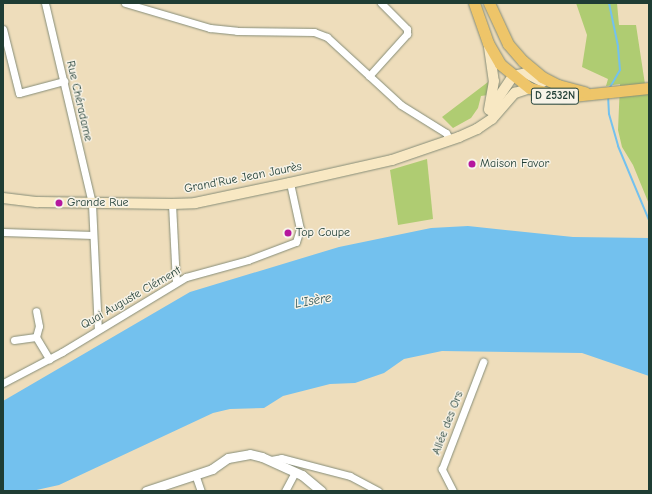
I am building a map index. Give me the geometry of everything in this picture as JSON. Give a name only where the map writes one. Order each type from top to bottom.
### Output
[{"type":"main road","name":"D 2532N","points":[[474,3],[488,43],[500,64],[513,76],[530,88],[563,97],[649,88]]},
{"type":"main road","name":"D 2532N","points":[[489,3],[505,38],[516,54],[537,73],[558,85]]},
{"type":"main road","points":[[488,43],[494,81],[488,112]]},
{"type":"main road","name":"D 2532N","points":[[513,76],[526,73],[545,84],[558,85],[580,91],[602,92]]},
{"type":"main road","points":[[454,139],[488,112],[513,76]]},
{"type":"main road","points":[[454,139],[488,122],[515,93],[530,88]]},
{"type":"main road","name":"Grand'Rue Jean Jaurès","points":[[3,198],[38,202],[92,204],[196,203],[392,160],[454,139]]},
{"type":"street","name":"Rue Chéradame","points":[[45,3],[92,204],[98,329]]},
{"type":"street","points":[[125,3],[224,30],[314,32],[327,37],[401,105],[454,139]]},
{"type":"street","points":[[369,76],[407,34],[407,28],[381,3]]},
{"type":"street","points":[[3,29],[19,94],[64,81]]},
{"type":"street","name":"Quai Auguste Clément","points":[[3,383],[49,358],[186,277],[261,255],[296,242],[299,238],[300,229],[290,183]]},
{"type":"street","points":[[172,204],[176,282]]},
{"type":"street","points":[[3,232],[93,235]]},
{"type":"street","points":[[36,312],[39,326],[36,337],[49,358]]},
{"type":"street","points":[[14,340],[36,337]]},
{"type":"street","name":"Allée des Ors","points":[[453,491],[442,469],[483,362]]},
{"type":"street","points":[[146,491],[195,474],[234,456],[250,454],[271,460],[295,472],[321,491]]},
{"type":"street","points":[[271,460],[281,458],[350,476],[378,491]]},
{"type":"street","points":[[285,491],[295,472]]},
{"type":"street","points":[[195,474],[201,491]]},
{"type":"green space","points":[[576,3],[617,3],[619,25],[636,25],[646,91],[649,91],[649,204],[633,165],[622,147],[618,130],[620,84],[606,86],[608,79],[582,67],[587,35]]},
{"type":"green space","points":[[488,82],[488,95],[481,96],[478,108],[471,118],[453,128],[442,117]]},
{"type":"green space","points":[[427,159],[433,219],[398,225],[390,170]]},
{"type":"water","name":"L'Isère","points":[[468,226],[573,237],[649,238],[649,376],[582,353],[442,351],[404,359],[384,373],[355,383],[330,384],[283,396],[264,408],[230,409],[213,413],[59,485],[32,491],[3,491],[3,401],[190,292],[339,247],[431,228]]},
{"type":"waterway","points":[[609,3],[618,46],[620,70],[609,89]]},
{"type":"waterway","points":[[608,95],[609,114],[618,146],[649,220]]},
{"type":"place","name":"Maison Favor","points":[[472,164]]},
{"type":"place","name":"Grande Rue","points":[[59,203]]},
{"type":"place","name":"Top Coupe","points":[[288,233]]}]
